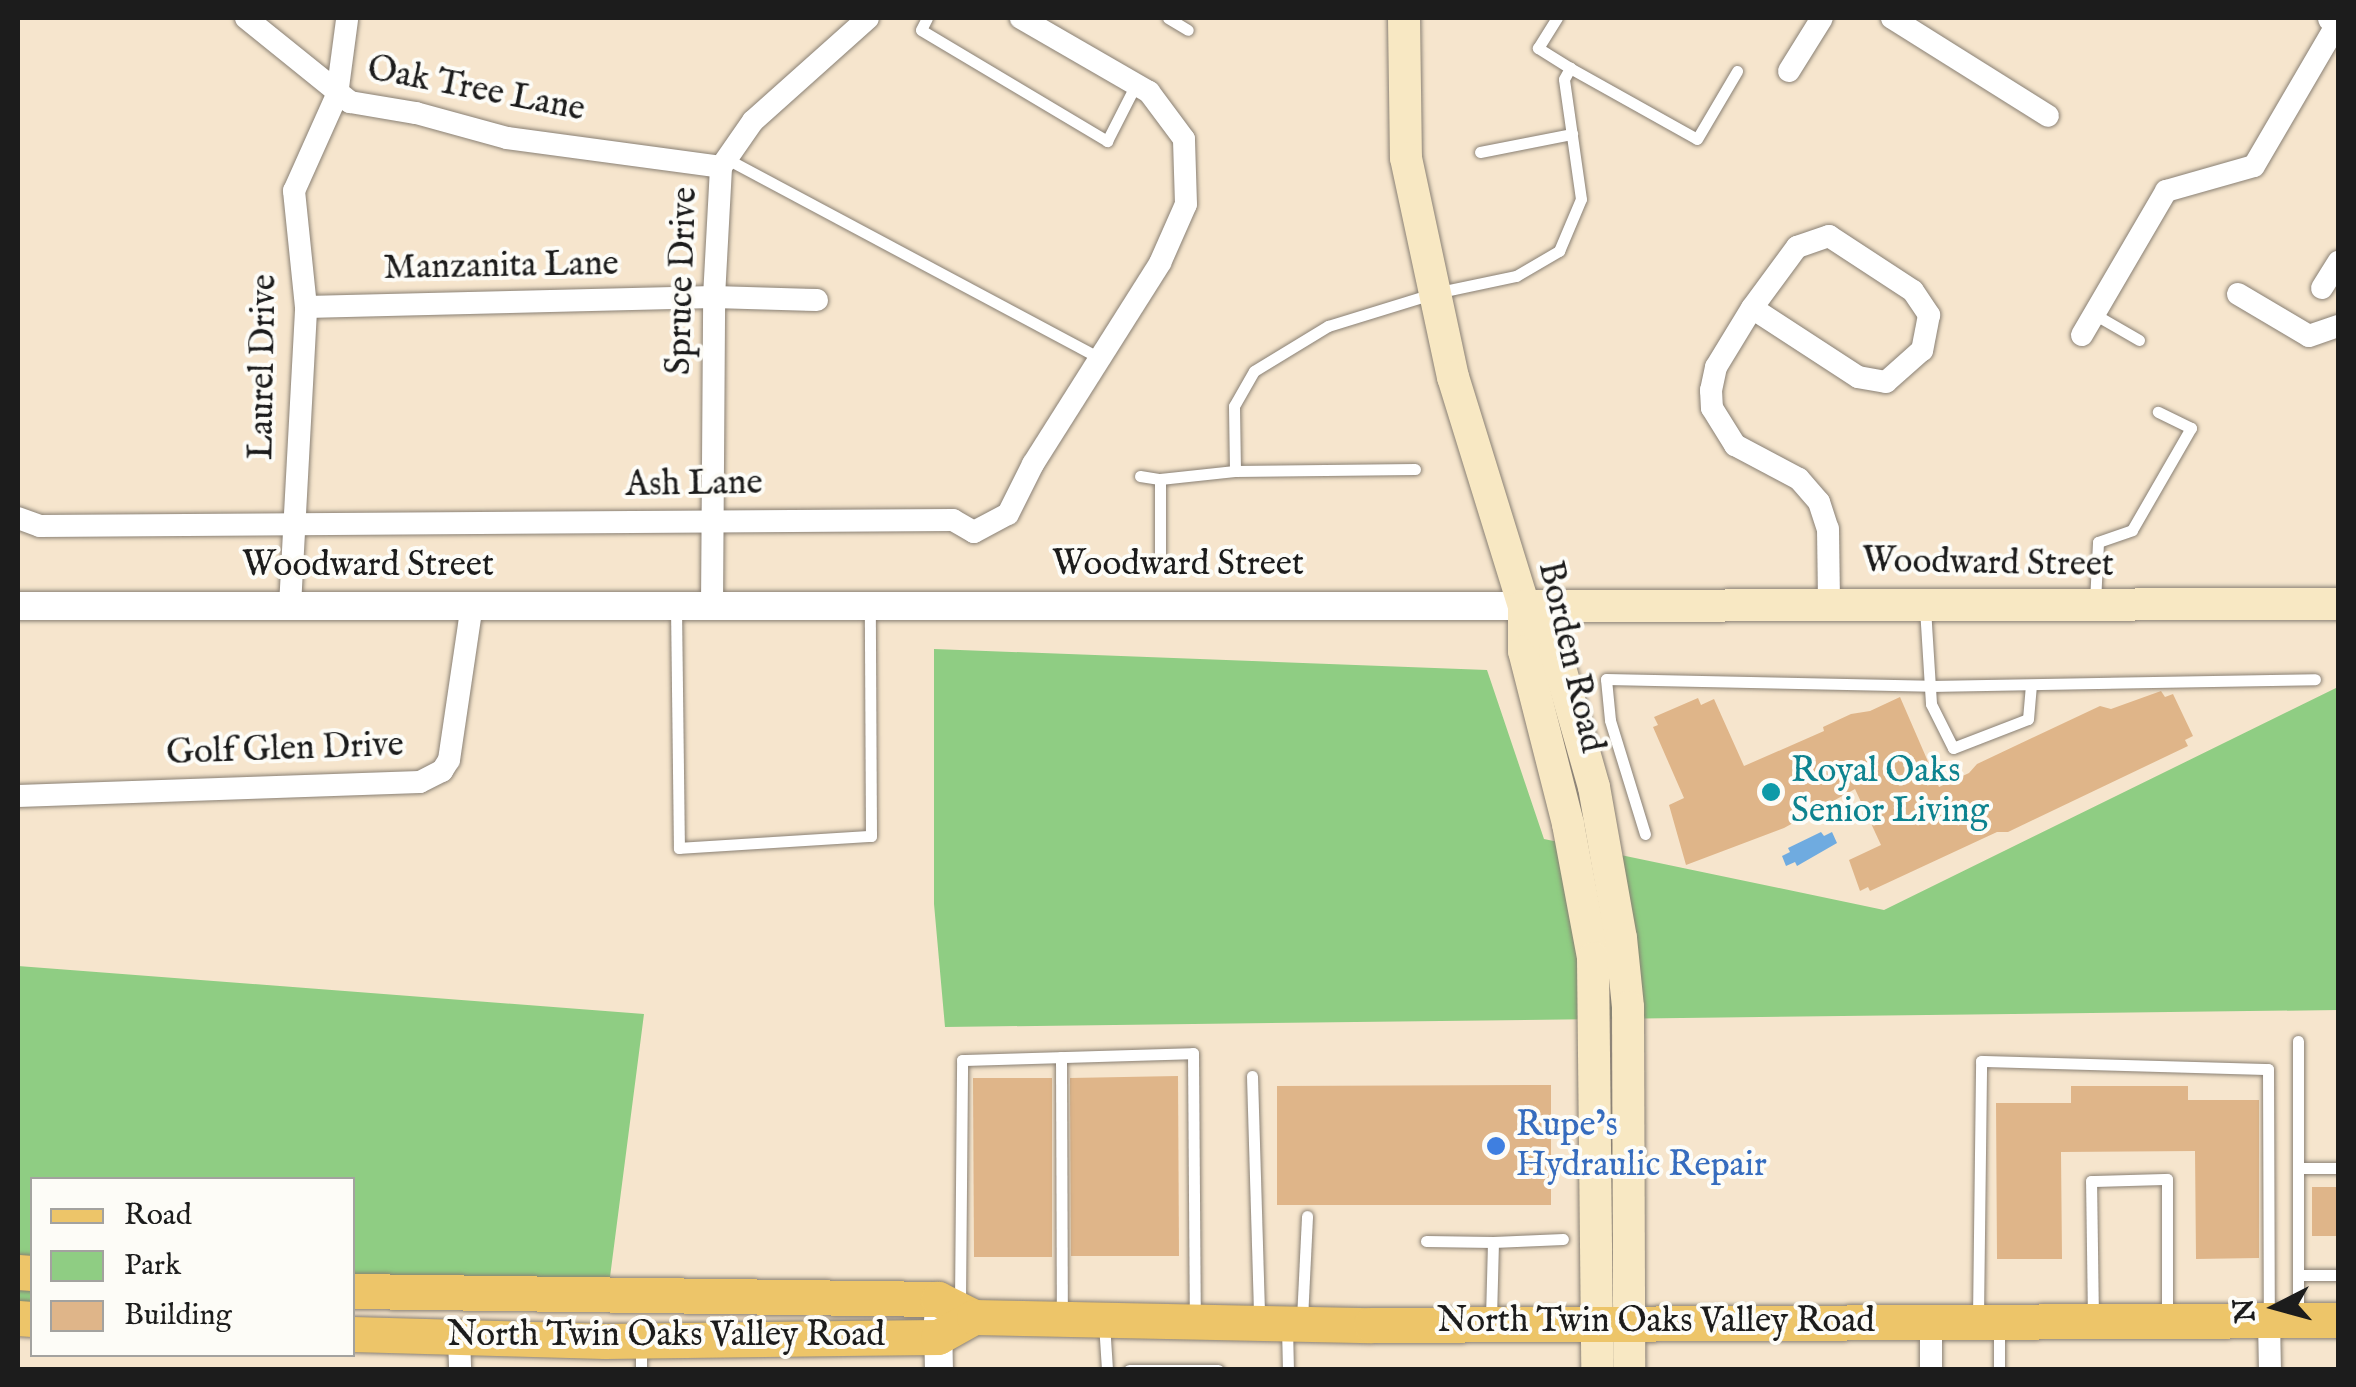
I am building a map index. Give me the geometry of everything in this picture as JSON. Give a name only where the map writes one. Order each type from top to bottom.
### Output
[{"type":"main road","name":"Borden Road","points":[[1404,18],[1406,158],[1435,293],[1454,376],[1524,606],[1524,651],[1591,856],[1593,958],[1612,1056],[1613,1322]]},
{"type":"main road","name":"Woodward Street","points":[[1524,606],[1830,602],[2338,604]]},
{"type":"main road","name":"North Twin Oaks Valley Road","points":[[355,1290],[957,1307],[1062,1318],[1282,1323],[2338,1320]]},
{"type":"main road","name":"North Twin Oaks Valley Road","points":[[355,1335],[460,1353],[938,1353],[957,1307]]},
{"type":"main road","points":[[1597,1370],[1613,1322]]},
{"type":"main road","points":[[1613,1322],[1628,1370]]},
{"type":"street","name":"Oak Tree Lane","points":[[246,18],[350,102],[416,113],[507,138],[724,163]]},
{"type":"street","name":"Spruce Drive","points":[[712,608],[714,298],[724,163],[753,120],[868,18]]},
{"type":"street","points":[[1021,18],[1136,84]]},
{"type":"street","points":[[1789,71],[1822,18]]},
{"type":"street","points":[[1892,18],[2048,116]]},
{"type":"street","points":[[2088,324],[2166,191],[2254,166],[2338,22],[2332,18]]},
{"type":"street","name":"Laurel Drive","points":[[290,606],[306,307],[294,191],[337,95],[347,20]]},
{"type":"street","name":"Ash Lane","points":[[18,518],[40,526],[953,520],[974,532],[1008,514],[1032,464],[1160,264],[1186,204],[1184,139],[1149,92],[1136,84]]},
{"type":"street","points":[[1752,308],[1858,377],[1886,382],[1922,350],[1929,315],[1913,291],[1829,236],[1797,246],[1752,308],[1716,367],[1710,390],[1712,408],[1735,445],[1799,479],[1819,502],[1828,529],[1830,602]]},
{"type":"street","points":[[2322,288],[2338,262]]},
{"type":"street","points":[[2238,294],[2308,336],[2338,326]]},
{"type":"street","name":"Manzanita Lane","points":[[306,307],[714,298],[818,300]]},
{"type":"street","name":"Golf Glen Drive","points":[[18,796],[420,782],[442,770],[449,760],[472,605]]},
{"type":"street","name":"Woodward Street","points":[[18,606],[1524,606]]},
{"type":"street","points":[[2270,1370],[2284,1320]]},
{"type":"street","points":[[1931,1321],[1931,1370]]},
{"type":"lane","points":[[927,18],[921,30],[1107,140],[1136,84]]},
{"type":"lane","points":[[1168,18],[1188,30]]},
{"type":"lane","points":[[1557,18],[1538,48],[1697,139],[1737,71]]},
{"type":"lane","points":[[1235,471],[1234,406],[1254,371],[1328,326],[1435,293],[1516,276],[1559,251],[1581,199],[1564,79],[1570,68]]},
{"type":"lane","points":[[1480,152],[1572,134]]},
{"type":"lane","points":[[724,163],[1100,358]]},
{"type":"lane","points":[[2088,324],[2139,340]]},
{"type":"lane","points":[[2095,606],[2098,542],[2132,530],[2191,428],[2158,412]]},
{"type":"lane","points":[[1140,476],[1160,479],[1235,471],[1415,470]]},
{"type":"lane","points":[[1160,479],[1160,555]]},
{"type":"lane","points":[[1925,604],[1931,704],[1953,748],[2028,719],[2031,686]]},
{"type":"lane","points":[[676,607],[678,848],[870,836],[870,606]]},
{"type":"lane","points":[[1645,834],[1610,720],[1606,679],[1930,686],[2315,679]]},
{"type":"lane","points":[[2284,1320],[2298,1275],[2298,1041]]},
{"type":"lane","points":[[957,1307],[962,1060],[1193,1053],[1195,1321]]},
{"type":"lane","points":[[1061,1057],[1062,1318]]},
{"type":"lane","points":[[1999,1370],[1988,1321],[1982,1061],[2268,1069],[2284,1320]]},
{"type":"lane","points":[[1252,1076],[1288,1370]]},
{"type":"lane","points":[[2298,1168],[2338,1168]]},
{"type":"lane","points":[[2093,1320],[2091,1181],[2167,1179],[2166,1320]]},
{"type":"lane","points":[[1282,1323],[1307,1216]]},
{"type":"lane","points":[[1426,1240],[1562,1239]]},
{"type":"lane","points":[[1491,1322],[1493,1242]]},
{"type":"lane","points":[[2298,1275],[2338,1275]]},
{"type":"lane","points":[[1104,1318],[1107,1370]]},
{"type":"lane","points":[[1129,1370],[1218,1370]]},
{"type":"green space","points":[[934,649],[1487,670],[1544,839],[1884,910],[2338,687],[2338,1010],[945,1027],[934,904]]},
{"type":"green space","points":[[18,966],[644,1014],[606,1308],[355,1306],[355,1177],[30,1177],[30,1304],[18,1304]]},
{"type":"water","points":[[1821,832],[1824,836],[1832,832],[1837,843],[1797,866],[1795,862],[1786,866],[1782,856],[1790,852],[1788,848]]},
{"type":"building","name":"Royal Oaks Senior Living","points":[[2161,691],[2165,697],[2173,694],[2193,736],[2185,740],[2188,746],[2008,832],[1997,832],[1870,891],[1868,887],[1860,891],[1849,860],[1881,845],[1855,789],[1784,828],[1686,865],[1669,805],[1684,798],[1653,727],[1658,725],[1654,717],[1698,698],[1701,705],[1714,699],[1744,766],[1824,731],[1823,727],[1851,714],[1870,711],[1900,697],[1939,787],[1969,773],[1977,764],[2100,706],[2111,709]]},
{"type":"building","points":[[1178,1076],[1179,1256],[1071,1256],[1070,1078]]},
{"type":"building","points":[[973,1078],[1052,1078],[1052,1257],[974,1257]]},
{"type":"building","points":[[1551,1085],[1551,1205],[1277,1205],[1277,1086]]},
{"type":"building","points":[[2071,1086],[2188,1086],[2188,1100],[2259,1100],[2259,1258],[2196,1259],[2195,1151],[2061,1152],[2062,1259],[1997,1259],[1996,1103],[2071,1103]]},
{"type":"building","points":[[2312,1187],[2338,1187],[2338,1236],[2312,1236]]},
{"type":"place","name":"Royal Oaks Senior Living","points":[[1771,792]]},
{"type":"place","name":"Rupe’s Hydraulic Repair","points":[[1496,1146]]}]
